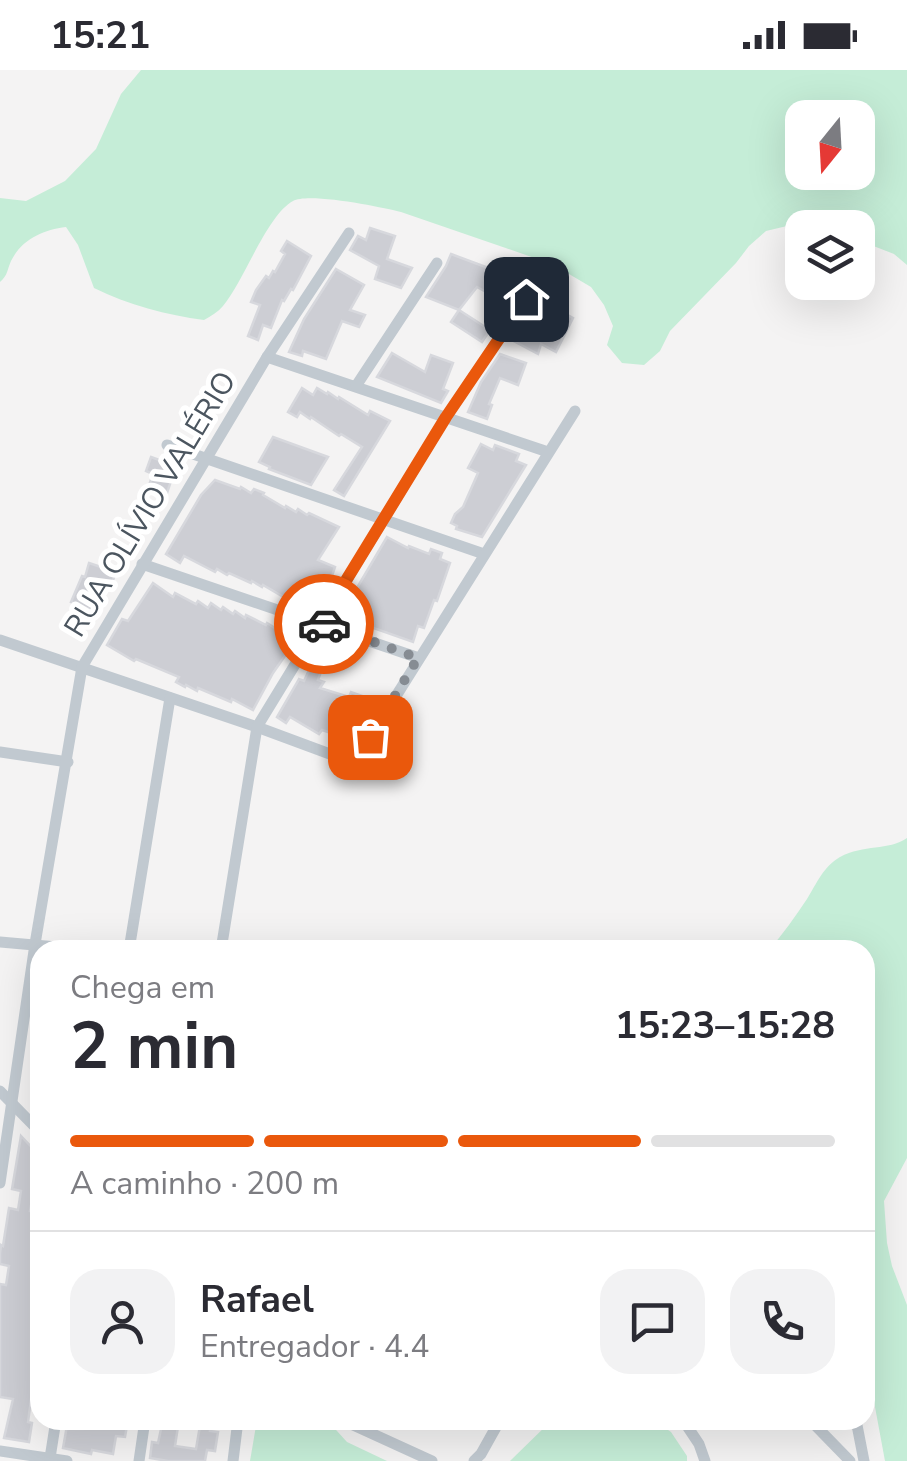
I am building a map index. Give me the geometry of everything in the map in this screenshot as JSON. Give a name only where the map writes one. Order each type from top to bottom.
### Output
[{"type":"street","name":"RUA OLÍVIO VALÉRIO","points":[[36,940],[82,666],[267,356],[349,233]]},
{"type":"street","points":[[356,386],[437,264]]},
{"type":"street","points":[[223,940],[258,726],[446,417],[526,299]]},
{"type":"street","points":[[267,356],[548,452]]},
{"type":"street","points":[[0,640],[258,726],[354,763],[575,411]]},
{"type":"street","points":[[167,444],[484,554]]},
{"type":"street","points":[[142,564],[418,658]]},
{"type":"street","points":[[132,940],[170,698]]},
{"type":"street","points":[[0,752],[68,762]]},
{"type":"street","points":[[0,942],[30,944]]},
{"type":"street","name":"RUA OLÍVIO VALÉRIO","points":[[0,1183],[30,978]]},
{"type":"street","points":[[0,1091],[30,1121]]},
{"type":"street","points":[[50,1458],[54,1430]]},
{"type":"street","points":[[139,1461],[144,1430]]},
{"type":"street","points":[[233,1461],[237,1430]]},
{"type":"street","points":[[363,1430],[432,1461]]},
{"type":"street","points":[[474,1461],[481,1454],[490,1430]]},
{"type":"street","points":[[690,1430],[705,1461]]},
{"type":"street","points":[[820,1430],[850,1461]]},
{"type":"street","points":[[858,1430],[864,1461]]},
{"type":"street","points":[[0,1450],[67,1461]]},
{"type":"green space","points":[[141,70],[907,70],[907,265],[894,254],[875,247],[875,210],[785,210],[785,226],[766,231],[749,246],[644,365],[622,363],[607,345],[613,326],[604,305],[591,287],[552,264],[401,212],[346,201],[301,199],[283,209],[231,295],[204,320],[148,308],[94,288],[78,245],[66,227],[27,241],[0,282],[0,198],[26,201],[65,181],[96,149],[121,94]]},
{"type":"green space","points":[[907,838],[907,1158],[884,1201],[892,1266],[907,1305],[907,1461],[885,1461],[875,1407],[875,940],[777,940],[834,861],[858,850],[892,845]]},
{"type":"green space","points":[[255,1430],[336,1430],[347,1442],[387,1461],[250,1461]]},
{"type":"green space","points":[[542,1430],[668,1430],[687,1456],[687,1461],[510,1461]]},
{"type":"building","points":[[370,228],[395,236],[387,259],[412,268],[401,288],[375,279],[379,266],[350,250],[358,236],[366,240]]},
{"type":"building","points":[[287,241],[311,256],[293,290],[282,300],[271,328],[263,325],[258,340],[248,336],[260,305],[251,302],[266,276],[269,278],[275,272]]},
{"type":"building","points":[[451,254],[513,281],[501,300],[477,287],[459,310],[426,297]]},
{"type":"building","points":[[336,269],[364,285],[350,310],[365,315],[359,327],[342,321],[326,359],[303,351],[302,356],[289,352],[304,319]]},
{"type":"building","points":[[535,297],[573,318],[556,352],[541,344],[538,354],[510,339]]},
{"type":"building","points":[[459,310],[490,330],[482,342],[451,322]]},
{"type":"building","points":[[392,353],[425,372],[431,355],[453,363],[443,389],[448,391],[441,403],[377,377]]},
{"type":"building","points":[[500,354],[526,363],[518,385],[500,378],[487,419],[468,412],[481,382]]},
{"type":"building","points":[[302,388],[313,395],[317,388],[328,392],[368,415],[370,411],[390,421],[344,496],[334,490],[362,447],[311,417],[288,412]]},
{"type":"building","points":[[273,437],[328,457],[311,485],[259,462]]},
{"type":"building","points":[[481,444],[519,454],[516,461],[526,465],[482,537],[456,529],[451,523],[478,473],[468,468]]},
{"type":"building","points":[[151,457],[176,466],[166,496],[148,488],[153,474],[146,471]]},
{"type":"building","points":[[215,480],[251,493],[254,489],[285,508],[296,512],[298,509],[339,527],[318,560],[335,567],[314,609],[263,585],[217,569],[215,572],[184,556],[180,563],[166,554],[201,495]]},
{"type":"building","points":[[387,537],[408,548],[442,553],[440,559],[450,563],[437,601],[434,600],[424,628],[418,626],[413,642],[362,624],[364,619],[347,612],[351,598]]},
{"type":"building","points":[[89,563],[116,572],[94,611],[71,602]]},
{"type":"building","points":[[153,583],[173,597],[175,593],[208,608],[211,603],[275,628],[277,625],[301,633],[253,710],[232,699],[231,702],[198,688],[197,691],[185,687],[176,682],[179,677],[134,661],[107,645],[122,619],[128,621]]},
{"type":"building","points":[[314,659],[324,663],[318,680],[324,682],[320,688],[368,698],[349,739],[322,730],[319,734],[290,717],[286,723],[277,717],[299,679],[304,681]]},
{"type":"building","points":[[21,1136],[30,1145],[29,1442],[4,1438],[13,1399],[0,1397],[0,1284],[6,1285],[9,1266],[0,1264],[0,1253],[9,1208],[18,1210],[21,1191],[12,1189]]},
{"type":"building","points":[[66,1430],[126,1430],[125,1437],[116,1436],[113,1454],[63,1448]]},
{"type":"building","points":[[161,1430],[177,1430],[175,1446],[196,1449],[199,1430],[218,1432],[215,1451],[207,1450],[205,1461],[150,1458],[152,1442],[158,1443]]},
{"type":"way so far","points":[[324,624],[418,658],[370,737]]},
{"type":"route","points":[[324,624],[320,623],[414,468],[526,299]]}]
